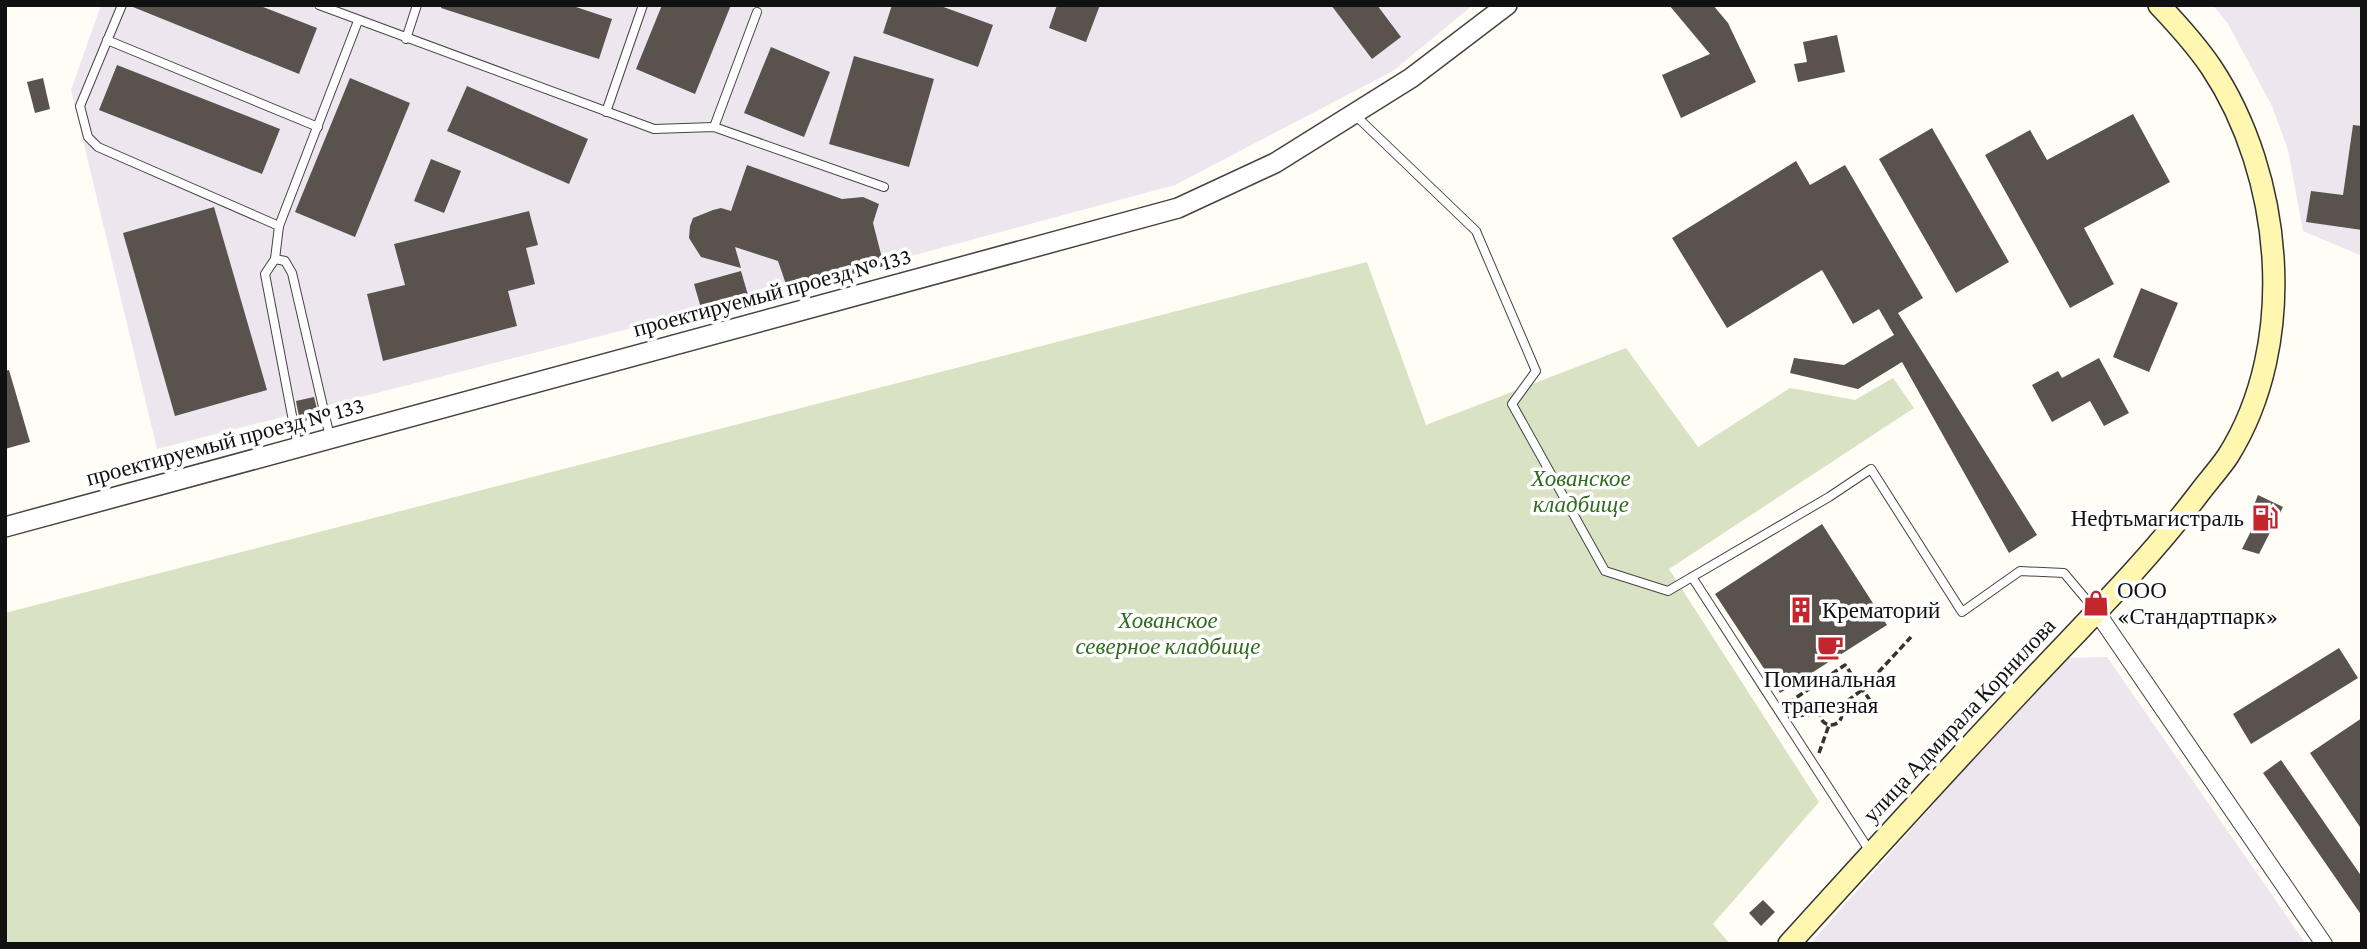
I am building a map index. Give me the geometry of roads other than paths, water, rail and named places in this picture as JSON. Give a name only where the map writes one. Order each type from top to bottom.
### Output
[{"type":"main road","name":"улица Адмирала Корнилова","points":[[1790,944],[1871,853],[2172,530],[2228,455],[2255,400],[2270,330],[2273,273],[2272,240],[2259,172],[2234,110],[2212,68],[2159,5]]},
{"type":"street","name":"проектируемый проезд № 133","points":[[5,527],[1178,208],[1275,163],[1411,78],[1507,5]]},
{"type":"street","points":[[2095,611],[2324,944]]},
{"type":"lane","points":[[122,5],[80,106],[88,137],[98,147],[279,226]]},
{"type":"lane","points":[[319,5],[653,129],[714,127],[884,187]]},
{"type":"lane","points":[[406,39],[417,5]]},
{"type":"lane","points":[[606,112],[643,5]]},
{"type":"lane","points":[[714,127],[757,12]]},
{"type":"lane","points":[[298,447],[264,281],[268,267],[275,259],[279,226],[358,21]]},
{"type":"lane","points":[[107,40],[318,127]]},
{"type":"lane","points":[[1354,114],[1476,231],[1536,371],[1512,404],[1605,571],[1668,591],[1829,497],[1871,469],[1962,612],[2020,571],[2064,573],[2095,611]]},
{"type":"lane","points":[[275,259],[285,261],[292,273],[330,439]]},
{"type":"lane","points":[[1692,577],[1871,853]]},
{"type":"place","name":"Нефтьмагистраль","points":[[2265,518]]},
{"type":"place","name":"ООО «Стандартпарк»","points":[[2096,603]]},
{"type":"place","name":"Крематорий","points":[[1801,610]]},
{"type":"place","name":"Поминальная трапезная","points":[[1830,647]]},
{"type":"park label","name":"Хованское кладбище","points":[[1581,491]]},
{"type":"park label","name":"Хованское северное кладбище","points":[[1168,633]]}]
